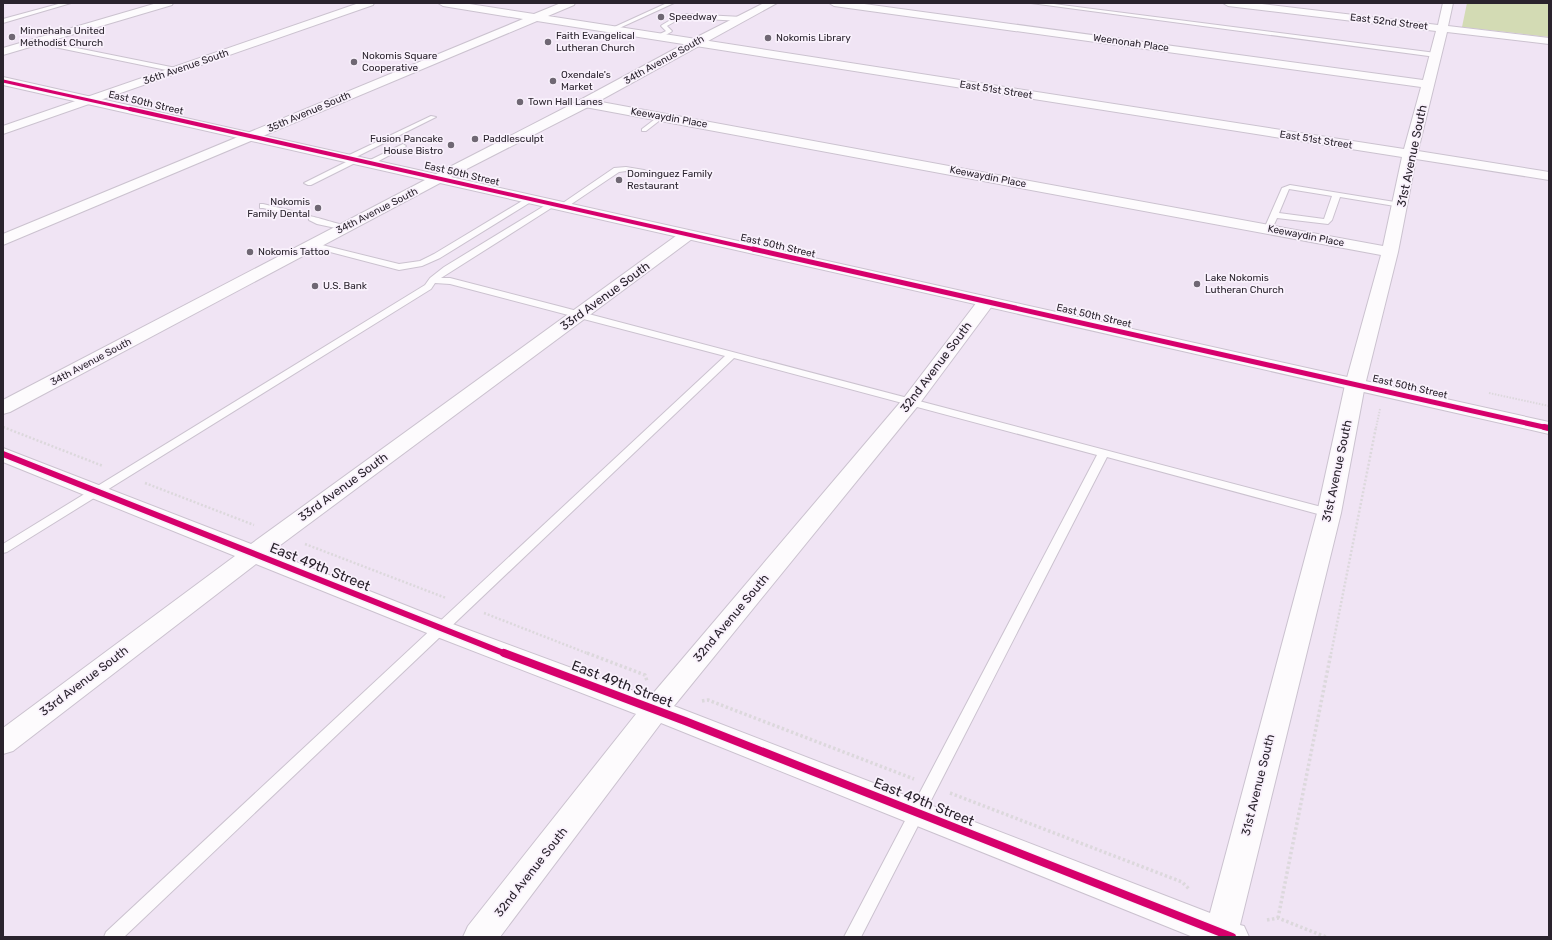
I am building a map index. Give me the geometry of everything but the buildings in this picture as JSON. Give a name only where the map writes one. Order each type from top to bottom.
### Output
[{"type":"street","points":[[3,52],[168,3]]},
{"type":"street","name":"36th Avenue South","points":[[3,130],[369,3]]},
{"type":"street","name":"East 51st Street","points":[[443,3],[466,4],[535,17],[1549,176]]},
{"type":"street","name":"35th Avenue South","points":[[3,240],[570,3]]},
{"type":"street","name":"34th Avenue South","points":[[3,408],[439,179],[456,168],[585,103],[695,42],[772,3]]},
{"type":"street","name":"Weenonah Place","points":[[834,3],[871,5],[1428,84]]},
{"type":"street","name":"East 52nd Street","points":[[1228,3],[1549,41]]},
{"type":"street","name":"31st Avenue South","points":[[1224,936],[1329,512],[1354,385],[1390,252],[1411,155],[1448,3]]},
{"type":"street","name":"East 50th Street","points":[[3,81],[357,160],[686,236],[1549,428]]},
{"type":"street","name":"Keewaydin Place","points":[[585,103],[1390,252]]},
{"type":"street","name":"33rd Avenue South","points":[[3,743],[254,554],[686,236]]},
{"type":"street","name":"32nd Avenue South","points":[[480,937],[670,691],[910,403],[986,302]]},
{"type":"street","name":"East 49th Street","points":[[3,454],[441,630],[632,700],[656,711],[916,812],[1224,936]]},
{"type":"lane","points":[[3,21],[68,3]]},
{"type":"lane","points":[[613,29],[671,3]]},
{"type":"lane","points":[[1034,3],[1436,55]]},
{"type":"lane","points":[[660,36],[669,31],[664,26],[685,16],[742,19]]},
{"type":"lane","points":[[37,42],[176,70]]},
{"type":"lane","points":[[308,183],[357,160],[433,117]]},
{"type":"lane","points":[[644,130],[661,117]]},
{"type":"lane","points":[[357,160],[403,146]]},
{"type":"lane","points":[[3,549],[428,287],[433,280],[447,269],[617,170],[621,169],[644,172]]},
{"type":"lane","points":[[1268,229],[1286,188],[1298,187],[1401,205]]},
{"type":"lane","points":[[1274,214],[1325,222],[1328,220],[1338,194]]},
{"type":"lane","points":[[314,245],[389,265],[411,266],[432,259],[530,200]]},
{"type":"lane","points":[[264,206],[301,215]]},
{"type":"lane","points":[[312,218],[320,222],[345,228]]},
{"type":"lane","points":[[433,280],[450,282],[579,314],[1103,454],[1329,512]]},
{"type":"lane","points":[[112,937],[441,630],[732,355]]},
{"type":"lane","points":[[852,937],[1103,454]]},
{"type":"path","points":[[1278,918],[1381,403]]},
{"type":"path","points":[[1267,920],[1278,918],[1326,937]]},
{"type":"green space","points":[[1467,3],[1549,3],[1549,37],[1462,27]]},
{"type":"cycle path","points":[[3,81],[1549,428]]},
{"type":"cycle path","points":[[3,454],[441,629],[685,721],[1232,937]]},
{"type":"place","name":"Speedway","points":[[661,17]]},
{"type":"place","name":"Minnehaha United Methodist Church","points":[[12,37]]},
{"type":"place","name":"Nokomis Library","points":[[768,38]]},
{"type":"place","name":"Faith Evangelical Lutheran Church","points":[[548,42]]},
{"type":"place","name":"Nokomis Square Cooperative","points":[[354,62]]},
{"type":"place","name":"Oxendale's Market","points":[[553,81]]},
{"type":"place","name":"Town Hall Lanes","points":[[520,102]]},
{"type":"place","name":"Paddlesculpt","points":[[475,139]]},
{"type":"place","name":"Fusion Pancake House Bistro","points":[[451,145]]},
{"type":"place","name":"Dominguez Family Restaurant","points":[[619,180]]},
{"type":"place","name":"Nokomis Family Dental","points":[[318,208]]},
{"type":"place","name":"Nokomis Tattoo","points":[[250,252]]},
{"type":"place","name":"Lake Nokomis Lutheran Church","points":[[1197,284]]},
{"type":"place","name":"U.S. Bank","points":[[315,286]]}]
